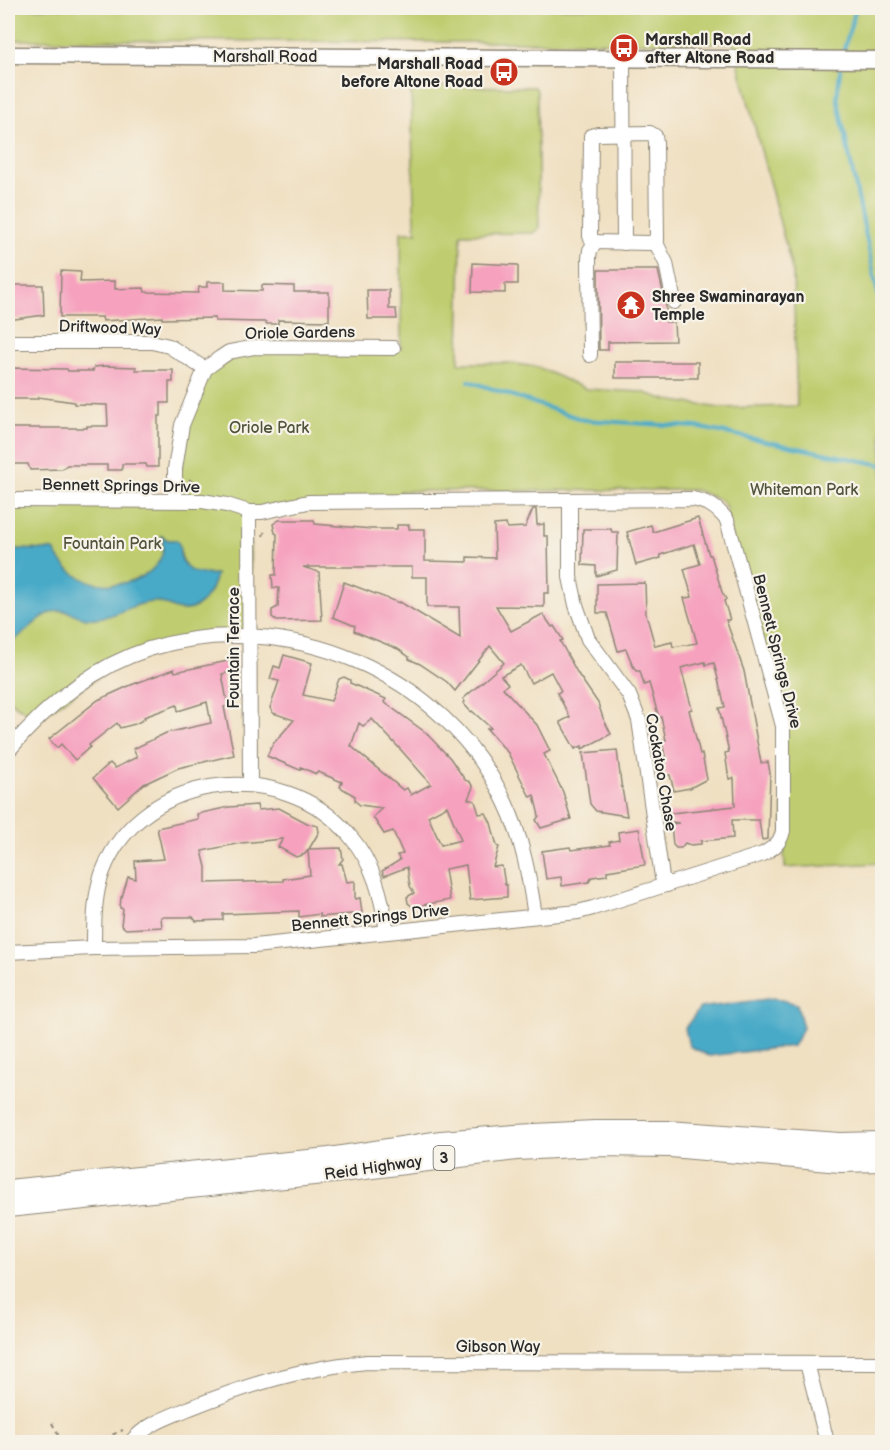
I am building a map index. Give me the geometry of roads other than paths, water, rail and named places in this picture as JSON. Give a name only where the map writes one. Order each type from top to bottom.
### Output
[{"type":"highway","name":"Reid Highway","points":[[8,1190],[318,1159],[441,1141],[515,1135],[594,1131],[668,1131],[840,1143],[882,1142]]},
{"type":"highway","name":"Reid Highway","points":[[8,1207],[333,1173],[516,1150],[596,1146],[671,1147],[840,1162],[882,1161]]},
{"type":"main road","name":"Marshall Road","points":[[8,55],[882,60]]},
{"type":"street","points":[[624,58],[624,243]]},
{"type":"street","points":[[650,133],[655,136],[658,237],[650,243],[596,243],[590,236],[590,140],[593,135],[598,134],[624,134],[650,133]]},
{"type":"street","points":[[655,241],[666,263],[674,302]]},
{"type":"street","points":[[590,355],[589,258],[590,250],[596,243]]},
{"type":"street","name":"Driftwood Way","points":[[8,342],[152,342],[169,346],[205,369]]},
{"type":"street","name":"Oriole Gardens","points":[[205,369],[230,352],[248,348],[393,348]]},
{"type":"street","points":[[176,500],[175,469],[182,425],[205,369]]},
{"type":"street","name":"Bennett Springs Drive","points":[[8,500],[202,501],[227,505],[249,512],[262,512],[308,502],[692,499],[707,502],[717,508],[727,520],[783,726],[781,840],[774,848],[763,854],[578,912],[254,946],[94,948],[8,952]]},
{"type":"street","name":"Cockatoo Chase","points":[[570,500],[570,577],[576,605],[588,639],[629,695],[639,720],[662,877],[667,885]]},
{"type":"street","name":"Fountain Terrace","points":[[249,512],[250,784]]},
{"type":"street","points":[[8,751],[37,718],[58,699],[108,666],[148,650],[194,638],[250,637],[293,642],[339,653],[383,674],[409,690],[442,716],[479,760],[505,800],[513,821],[528,868],[534,916]]},
{"type":"street","points":[[94,948],[95,902],[101,879],[111,856],[123,837],[158,807],[203,788],[250,784],[286,792],[305,801],[323,811],[349,834],[369,864],[378,884],[387,933]]},
{"type":"street","name":"Gibson Way","points":[[132,1443],[136,1436],[154,1423],[237,1389],[278,1376],[337,1365],[367,1362],[882,1363]]},
{"type":"street","points":[[807,1363],[827,1443]]},
{"type":"water","points":[[161,536],[178,542],[182,561],[193,572],[216,574],[208,595],[198,606],[184,610],[150,602],[97,618],[84,618],[61,610],[44,616],[8,643],[8,549],[54,550],[68,569],[86,580],[106,584],[125,583],[143,576],[156,566],[163,552]]},
{"type":"water","points":[[774,998],[797,1004],[803,1028],[793,1046],[709,1056],[689,1046],[685,1028],[700,1008]]},
{"type":"waterway","points":[[842,56],[856,8]]},
{"type":"waterway","points":[[841,63],[837,97],[882,313]]},
{"type":"waterway","points":[[469,381],[584,420],[696,427],[882,465]]},
{"type":"place","name":"Marshall Road after Altone Road","points":[[624,48]]},
{"type":"place","name":"Marshall Road before Altone Road","points":[[504,72]]},
{"type":"place","name":"Shree Swaminarayan Temple","points":[[631,305]]},
{"type":"park label","name":"Oriole Park","points":[[269,427]]},
{"type":"park label","name":"Whiteman Park","points":[[804,489]]},
{"type":"park label","name":"Fountain Park","points":[[112,543]]}]
